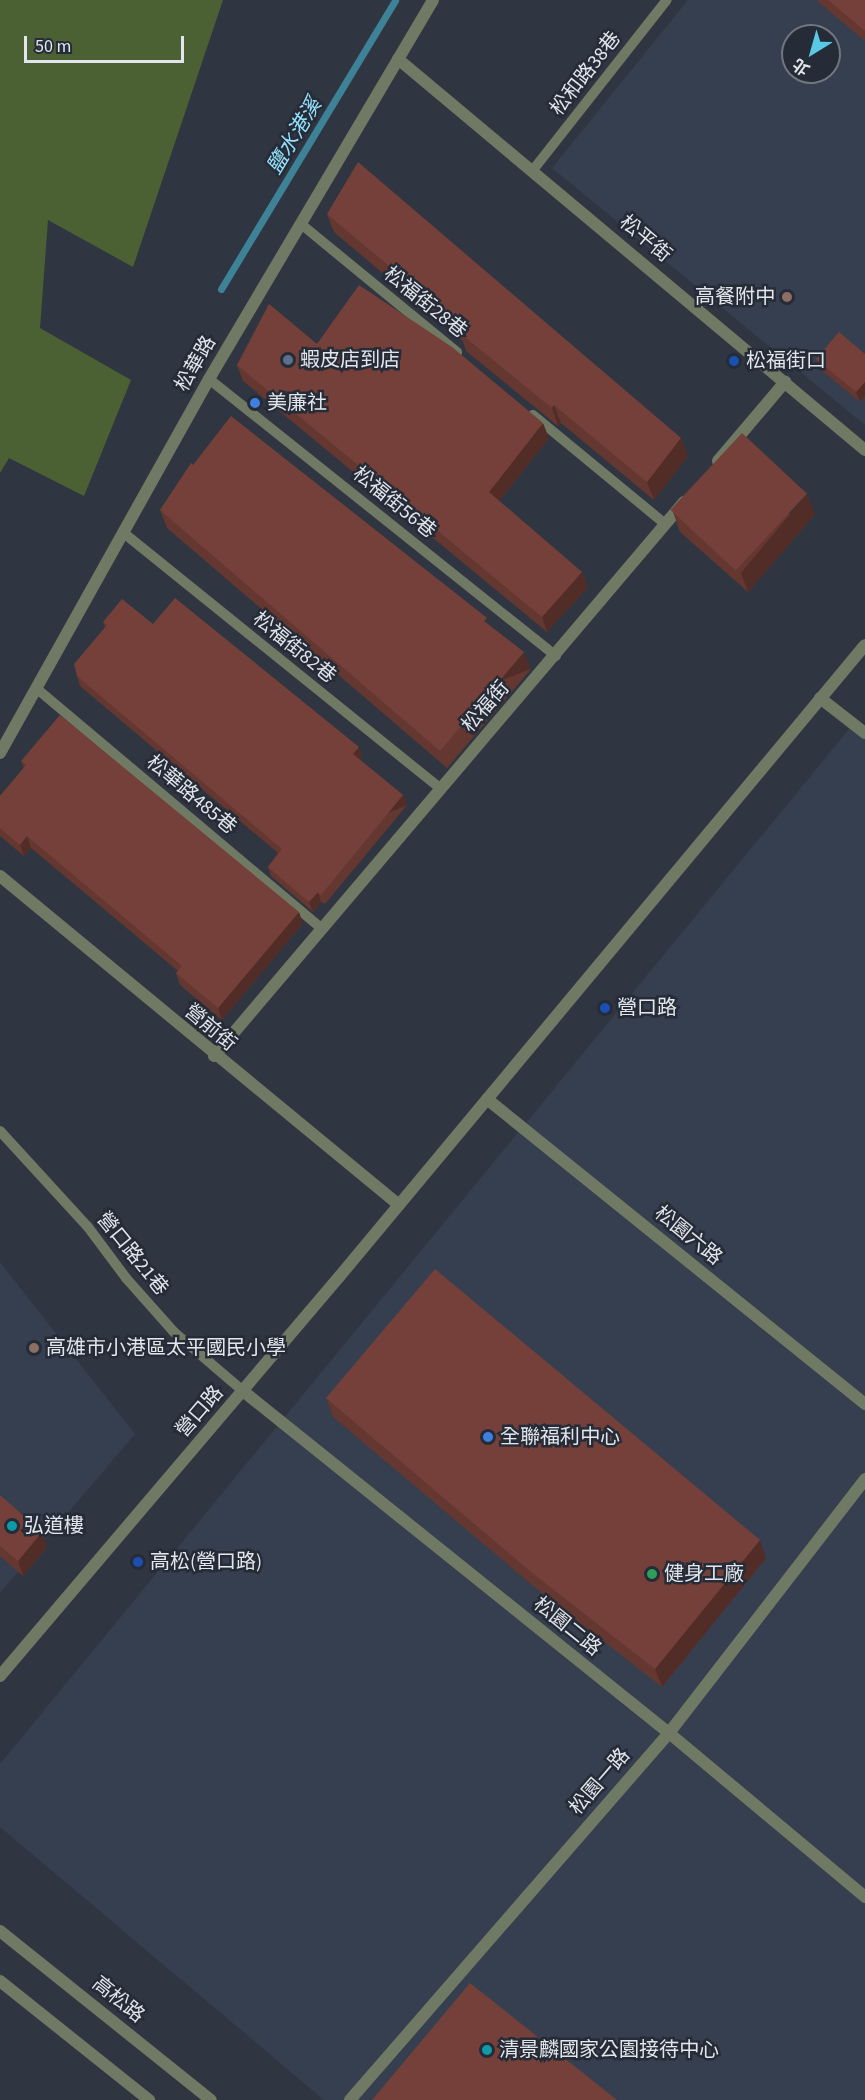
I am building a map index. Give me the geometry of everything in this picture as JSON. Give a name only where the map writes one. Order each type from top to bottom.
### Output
[{"type":"street","name":"松華路","points":[[0,753],[125,534],[209,378],[433,0]]},
{"type":"street","name":"松平街","points":[[398,59],[865,450]]},
{"type":"street","points":[[710,471],[785,382]]},
{"type":"street","name":"松福街","points":[[214,1056],[556,656],[695,488]]},
{"type":"street","name":"營口路","points":[[0,1676],[243,1391],[865,645]]},
{"type":"street","points":[[820,698],[865,733]]},
{"type":"street","name":"營前街","points":[[0,876],[214,1056],[399,1205]]},
{"type":"street","name":"松園六路","points":[[487,1099],[865,1404]]},
{"type":"street","name":"松園二路","points":[[243,1391],[669,1733],[865,1897]]},
{"type":"street","name":"松園一路","points":[[350,2100],[669,1733],[865,1479]]},
{"type":"street","name":"高松路","points":[[0,1931],[211,2100]]},
{"type":"street","points":[[0,1981],[149,2100]]},
{"type":"lane","name":"松和路38巷","points":[[532,170],[668,0]]},
{"type":"lane","name":"松福街28巷","points":[[301,224],[465,359]]},
{"type":"lane","name":"松福街56巷","points":[[209,378],[556,656]]},
{"type":"lane","points":[[519,404],[665,524]]},
{"type":"lane","name":"松福街82巷","points":[[125,534],[441,789]]},
{"type":"lane","name":"松華路485巷","points":[[36,688],[322,929]]},
{"type":"lane","name":"營口路21巷","points":[[0,1131],[88,1227],[126,1278],[174,1332],[243,1391]]},
{"type":"shaded area","name":"高餐附中","points":[[688,0],[865,0],[865,425],[552,168]]},
{"type":"shaded area","points":[[854,723],[865,733],[865,2100],[324,2100],[0,1827],[0,1764]]},
{"type":"shaded area","name":"高雄市小港區太平國民小學","points":[[0,1262],[135,1434],[0,1593]]},
{"type":"green space","points":[[0,0],[223,0],[133,267],[48,220],[40,328],[131,380],[84,496],[9,458],[0,473]]},
{"type":"building","points":[[828,0],[865,0],[865,31]]},
{"type":"building","points":[[358,162],[681,438],[647,482],[554,405],[552,408],[460,333],[463,328],[327,214]]},
{"type":"building","points":[[359,285],[452,347],[543,423],[489,492],[582,572],[542,617],[237,365],[269,304],[317,344]]},
{"type":"building","points":[[839,332],[865,354],[865,382],[856,392],[816,359]]},
{"type":"building","points":[[231,416],[487,618],[484,621],[524,652],[440,751],[160,510],[191,463],[193,465]]},
{"type":"building","points":[[742,433],[807,494],[735,570],[670,510]]},
{"type":"building","points":[[175,598],[359,747],[353,754],[403,795],[321,895],[318,892],[309,902],[268,867],[282,849],[77,676],[74,664],[107,625],[103,622],[122,599],[153,624]]},
{"type":"building","points":[[60,715],[299,912],[218,1008],[176,973],[182,966],[27,836],[20,845],[0,828],[0,796],[26,765],[21,761]]},
{"type":"building","points":[[435,1269],[760,1540],[655,1669],[531,1572],[326,1398]]},
{"type":"building","name":"弘道樓","points":[[0,1495],[42,1532],[18,1561],[0,1546]]},
{"type":"building","name":"清景麟國家公園接待中心","points":[[470,1983],[617,2100],[372,2100]]},
{"type":"waterway","name":"鹽水港溪","points":[[221,289],[395,0]]},
{"type":"place","name":"高餐附中","points":[[787,297]]},
{"type":"place","name":"蝦皮店到店","points":[[288,360]]},
{"type":"place","name":"松福街口","points":[[734,361]]},
{"type":"place","name":"美廉社","points":[[255,403]]},
{"type":"place","name":"營口路","points":[[605,1008]]},
{"type":"place","name":"高雄市小港區太平國民小學","points":[[34,1348]]},
{"type":"place","name":"全聯福利中心","points":[[488,1437]]},
{"type":"place","name":"弘道樓","points":[[12,1526]]},
{"type":"place","name":"高松(營口路)","points":[[138,1562]]},
{"type":"place","name":"健身工廠","points":[[652,1574]]},
{"type":"place","name":"清景麟國家公園接待中心","points":[[487,2050]]}]
